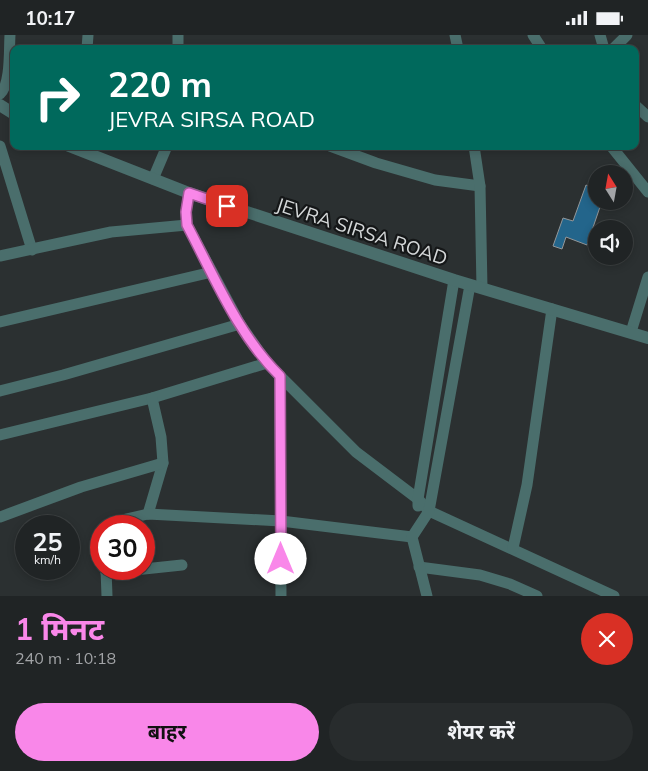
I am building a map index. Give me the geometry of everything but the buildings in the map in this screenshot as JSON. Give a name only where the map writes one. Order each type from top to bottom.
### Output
[{"type":"street","points":[[0,94],[4,91],[7,77],[10,35]]},
{"type":"street","points":[[617,45],[627,35]]},
{"type":"street","points":[[0,146],[32,250]]},
{"type":"street","name":"JEVRA SIRSA ROAD","points":[[79,150],[189,193],[454,281],[648,338]]},
{"type":"street","points":[[153,179],[165,150]]},
{"type":"street","points":[[341,150],[376,163],[434,180],[480,186]]},
{"type":"street","points":[[427,596],[412,537],[429,511],[476,286],[480,186],[475,150]]},
{"type":"street","points":[[613,150],[648,192]]},
{"type":"street","points":[[189,193],[186,212],[187,225],[240,324],[267,363],[356,452],[418,499],[429,511],[614,596]]},
{"type":"street","points":[[0,256],[111,232],[187,225]]},
{"type":"street","points":[[0,322],[212,272]]},
{"type":"street","points":[[631,332],[648,277]]},
{"type":"street","points":[[420,523],[418,499],[454,281]]},
{"type":"street","points":[[513,548],[527,485],[552,309]]},
{"type":"street","points":[[0,391],[63,375],[240,324]]},
{"type":"street","points":[[0,435],[152,398],[267,363]]},
{"type":"street","points":[[280,376],[282,596]]},
{"type":"street","points":[[148,513],[163,463],[159,423],[152,398]]},
{"type":"street","points":[[0,517],[81,487],[163,463]]},
{"type":"street","points":[[141,515],[148,513],[281,521],[412,537]]},
{"type":"street","points":[[155,567],[182,565]]},
{"type":"street","points":[[419,567],[480,575],[510,584],[537,596]]},
{"type":"street","points":[[106,580],[107,596]]},
{"type":"street","points":[[509,596],[510,584]]},
{"type":"route","points":[[227,206],[189,193],[186,212],[187,225],[240,324],[267,363],[280,376],[281,559]]}]
